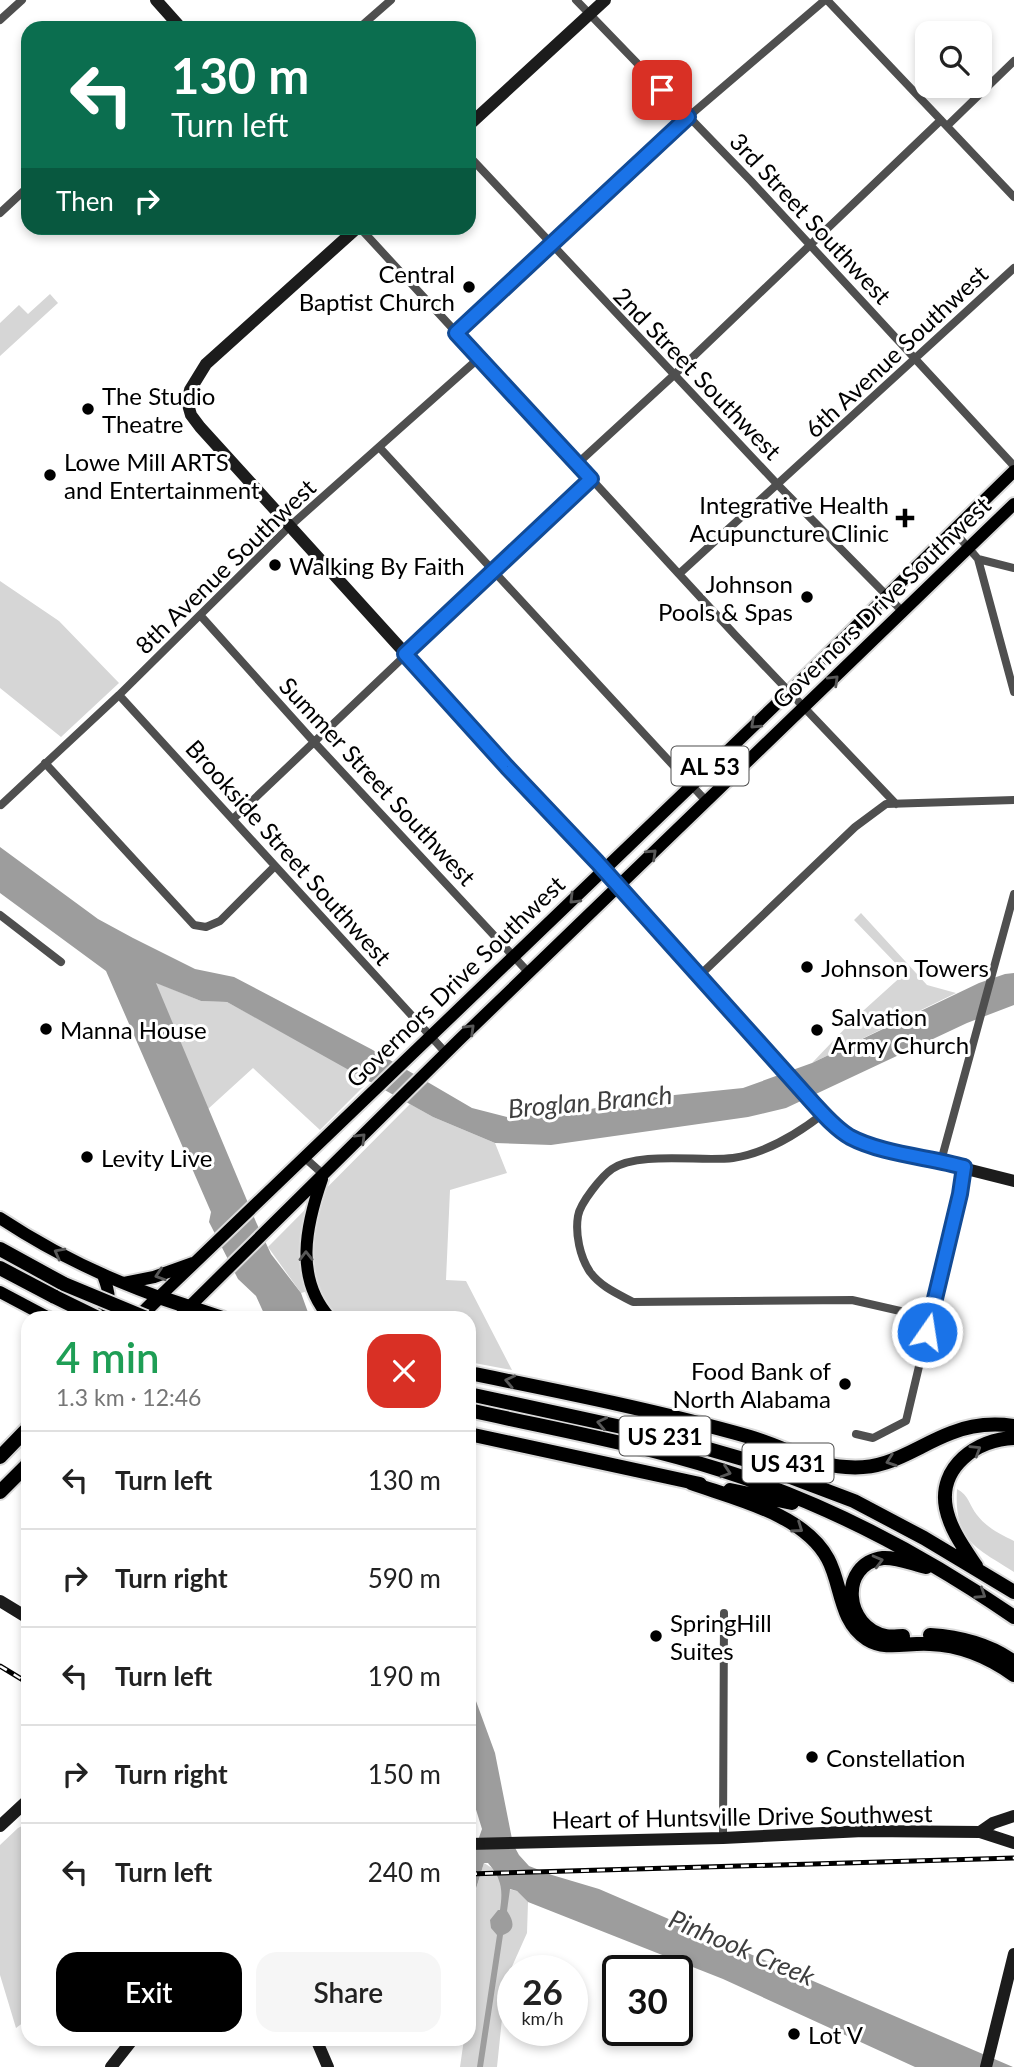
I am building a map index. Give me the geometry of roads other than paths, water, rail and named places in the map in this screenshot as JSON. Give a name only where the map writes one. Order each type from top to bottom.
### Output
[{"type":"highway","points":[[0,1249],[64,1284],[129,1311]]},
{"type":"highway","points":[[0,1268],[83,1311]]},
{"type":"highway","points":[[159,1297],[180,1311]]},
{"type":"highway","name":"Governors Drive Southwest","points":[[145,1311],[159,1297]]},
{"type":"highway","name":"US 431","points":[[476,1374],[623,1405],[719,1429],[802,1470],[854,1501]]},
{"type":"highway","name":"US 231","points":[[476,1396],[663,1436],[743,1459],[854,1501],[925,1538],[1014,1592]]},
{"type":"highway","name":"US 231","points":[[476,1412],[607,1440],[749,1479],[825,1509],[947,1572],[1014,1617]]},
{"type":"highway","points":[[719,1429],[752,1437],[824,1464],[858,1468],[898,1460],[952,1432],[983,1425],[1014,1426]]},
{"type":"highway","name":"US 431","points":[[476,1433],[691,1483],[825,1509]]},
{"type":"highway","points":[[0,1457],[21,1435]]},
{"type":"highway","points":[[979,1570],[956,1535],[946,1509],[944,1490],[957,1464],[971,1451],[989,1442],[1014,1438]]},
{"type":"highway","points":[[0,1492],[21,1471]]},
{"type":"highway","points":[[691,1483],[786,1520],[807,1533],[830,1562],[852,1625],[866,1639],[885,1646],[928,1643],[957,1648],[986,1658],[1014,1675]]},
{"type":"highway","points":[[947,1572],[889,1558],[873,1561],[860,1571],[854,1582],[851,1596],[853,1609],[865,1626],[886,1636],[958,1637],[989,1647],[1014,1662]]},
{"type":"main road","name":"Governors Drive Southwest","points":[[159,1297],[789,692],[1014,468]]},
{"type":"main road","name":"Governors Drive Southwest","points":[[185,1311],[446,1053],[1014,504]]},
{"type":"main road","points":[[324,1175],[308,1227],[305,1249],[310,1285],[325,1311]]},
{"type":"main road","points":[[0,1218],[57,1253],[120,1283],[159,1297]]},
{"type":"main road","points":[[120,1283],[153,1277],[198,1261]]},
{"type":"main road","points":[[103,1275],[109,1292],[103,1311]]},
{"type":"main road","points":[[0,1292],[36,1311]]},
{"type":"street","points":[[0,20],[22,0]]},
{"type":"street","points":[[156,0],[175,21]]},
{"type":"street","points":[[367,21],[391,0]]},
{"type":"street","name":"3rd Street Southwest","points":[[576,0],[811,244],[1014,468]]},
{"type":"street","points":[[476,119],[605,0]]},
{"type":"street","points":[[456,333],[688,117],[826,0],[1014,197]]},
{"type":"street","points":[[577,464],[811,244],[1014,61]]},
{"type":"street","name":"2nd Street Southwest","points":[[476,164],[778,485],[904,612]]},
{"type":"street","points":[[0,213],[21,194]]},
{"type":"street","points":[[351,235],[206,363],[187,400],[191,415],[824,1114],[849,1136],[867,1144],[1014,1181]]},
{"type":"street","points":[[365,235],[804,709],[896,804]]},
{"type":"street","name":"6th Avenue Southwest","points":[[679,574],[1014,268]]},
{"type":"street","name":"8th Avenue Southwest","points":[[1,806],[119,695],[290,526],[479,358]]},
{"type":"street","points":[[379,447],[707,802]]},
{"type":"street","points":[[233,819],[591,479]]},
{"type":"street","points":[[953,530],[978,559],[1014,692]]},
{"type":"street","points":[[978,559],[1014,568]]},
{"type":"street","name":"Summer Street Southwest","points":[[200,615],[529,973]]},
{"type":"street","points":[[1002,643],[1014,646]]},
{"type":"street","name":"Brookside Street Southwest","points":[[119,695],[446,1053]]},
{"type":"street","points":[[45,763],[194,925],[206,927],[220,921],[275,866]]},
{"type":"street","points":[[698,977],[855,827],[886,804],[1014,800]]},
{"type":"street","points":[[942,1161],[1014,894]]},
{"type":"street","points":[[0,915],[61,962]]},
{"type":"street","points":[[824,1114],[769,1149],[752,1154],[733,1158],[641,1160],[612,1169],[592,1191],[578,1214],[579,1249],[590,1272],[608,1289],[633,1302],[852,1300],[930,1318]]},
{"type":"street","points":[[305,1158],[324,1175]]},
{"type":"street","points":[[856,1434],[873,1437],[906,1421],[960,1194],[964,1167]]},
{"type":"street","points":[[0,1601],[21,1614]]},
{"type":"street","points":[[723,1838],[724,1613]]},
{"type":"street","points":[[0,1826],[21,1806]]},
{"type":"street","points":[[979,1832],[993,1823],[1014,1816]]},
{"type":"street","name":"Heart of Huntsville Drive Southwest","points":[[476,1844],[723,1838],[863,1831],[979,1832],[1014,1843]]},
{"type":"street","points":[[986,2067],[1014,1954]]},
{"type":"street","points":[[111,2067],[127,2046]]},
{"type":"street","points":[[319,2046],[328,2067]]},
{"type":"railway","points":[[0,1666],[21,1679]]},
{"type":"railway","points":[[476,1874],[1014,1858]]},
{"type":"place","name":"Central Baptist Church","points":[[469,287]]},
{"type":"place","name":"The Studio Theatre","points":[[88,409]]},
{"type":"place","name":"Lowe Mill ARTS and Entertainment","points":[[50,475]]},
{"type":"place","name":"Integrative Health Acupuncture Clinic","points":[[905,518]]},
{"type":"place","name":"Walking By Faith","points":[[275,565]]},
{"type":"place","name":"Johnson Pools & Spas","points":[[807,597]]},
{"type":"place","name":"Johnson Towers","points":[[807,967]]},
{"type":"place","name":"Manna House","points":[[46,1029]]},
{"type":"place","name":"Salvation Army Church","points":[[817,1030]]},
{"type":"place","name":"Levity Live","points":[[87,1157]]},
{"type":"place","name":"Food Bank of North Alabama","points":[[845,1384]]},
{"type":"place","name":"SpringHill Suites","points":[[656,1636]]},
{"type":"place","name":"Constellation","points":[[812,1757]]},
{"type":"place","name":"Lot V","points":[[794,2034]]},
{"type":"water label","name":"Broglan Branch","points":[[590,1101]]},
{"type":"water label","name":"Pinhook Creek","points":[[742,1947]]}]
